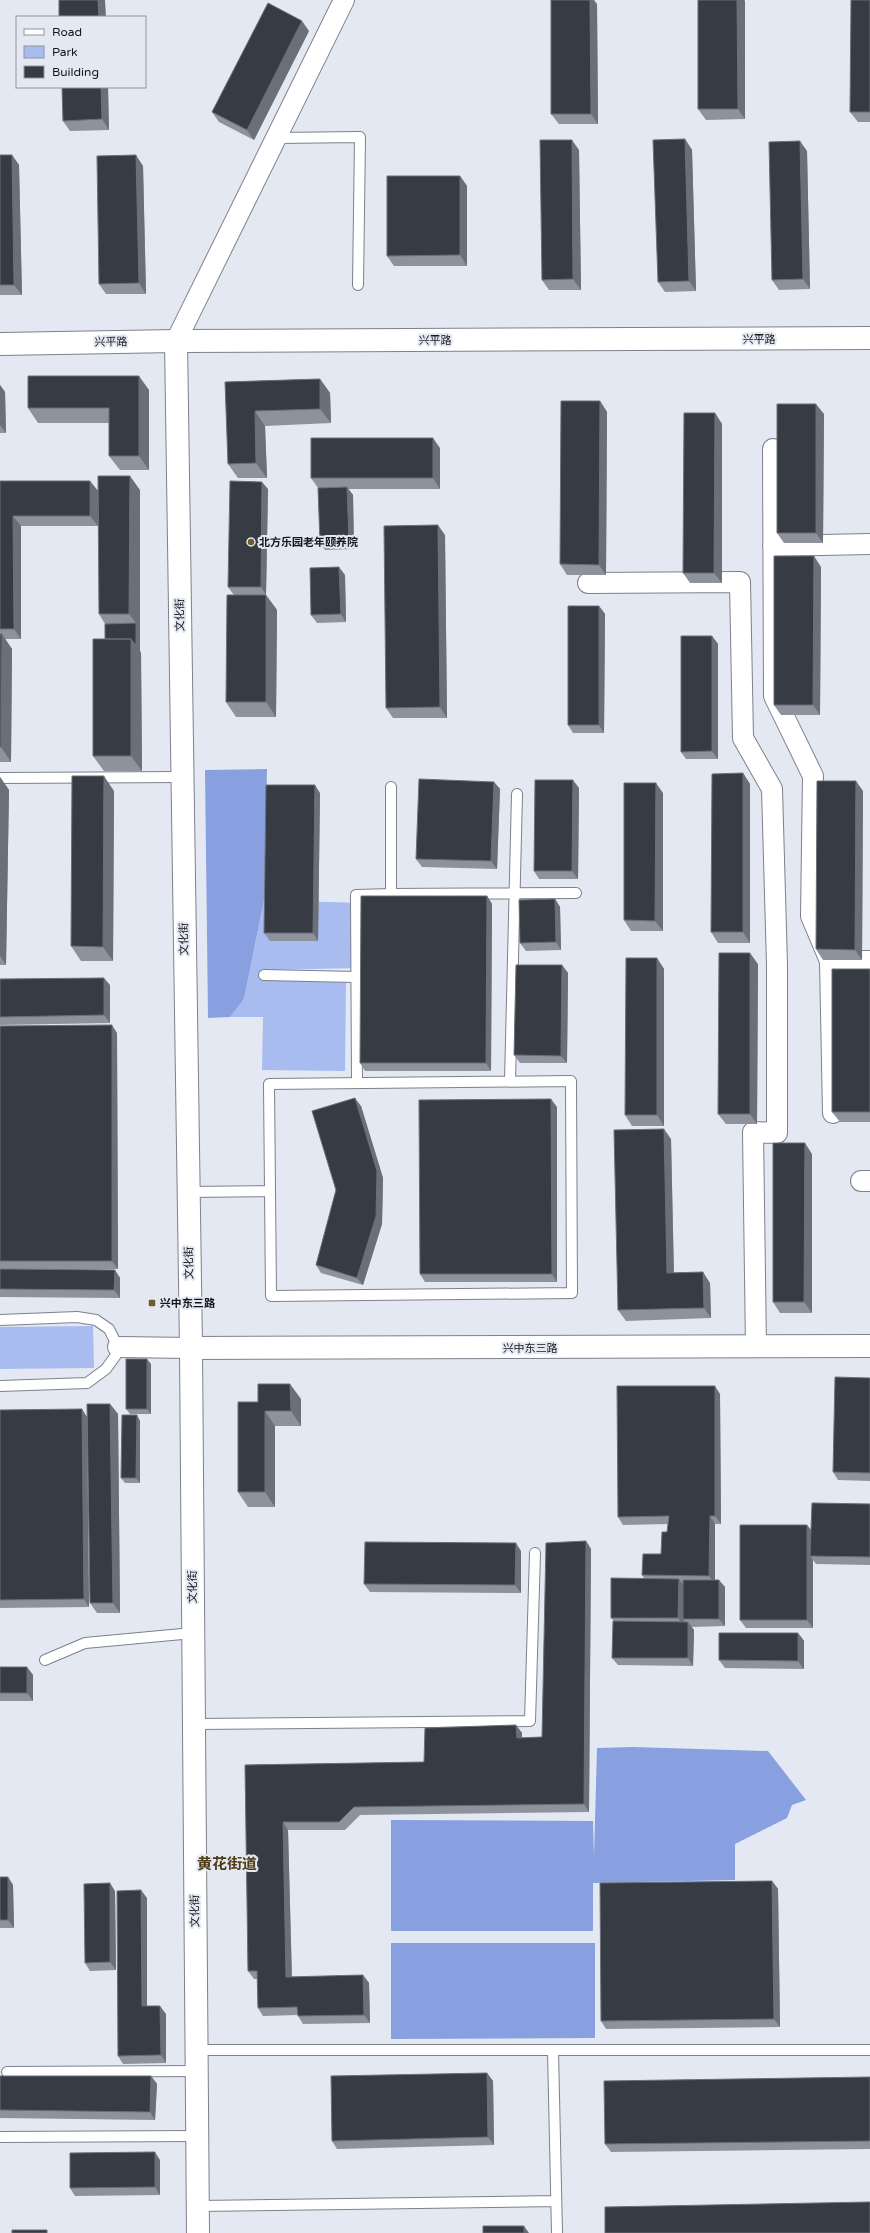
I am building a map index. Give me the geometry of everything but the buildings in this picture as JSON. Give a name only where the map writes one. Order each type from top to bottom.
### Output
[{"type":"street","points":[[176,341],[344,0]]},
{"type":"street","name":"兴平路","points":[[0,344],[176,341],[870,338]]},
{"type":"street","name":"文化街","points":[[176,341],[191,1348],[198,2233]]},
{"type":"street","points":[[773,450],[774,696],[813,776],[811,916],[830,961],[833,1113]]},
{"type":"street","points":[[773,546],[870,544]]},
{"type":"street","points":[[588,583],[740,582],[743,738],[772,790],[777,965],[777,1133],[753,1132],[756,1347]]},
{"type":"street","points":[[830,961],[870,961]]},
{"type":"street","name":"兴中东三路","points":[[191,1348],[870,1346]]},
{"type":"street","points":[[118,1348],[191,1348]]},
{"type":"lane","points":[[276,138],[360,137],[358,286]]},
{"type":"lane","points":[[0,778],[182,778]]},
{"type":"lane","points":[[391,894],[392,787]]},
{"type":"lane","points":[[510,1081],[517,794]]},
{"type":"lane","points":[[357,1083],[356,896],[391,894],[576,893]]},
{"type":"lane","points":[[264,975],[356,976]]},
{"type":"lane","points":[[571,1081],[572,1294],[271,1296],[269,1084],[357,1083],[571,1081]]},
{"type":"lane","points":[[188,1192],[270,1191]]},
{"type":"lane","points":[[0,1320],[77,1317],[96,1320],[109,1329],[118,1348],[116,1355],[106,1369],[87,1383],[0,1386]]},
{"type":"lane","points":[[194,1724],[530,1721],[535,1553]]},
{"type":"lane","points":[[45,1660],[85,1643],[193,1633]]},
{"type":"lane","points":[[553,2050],[557,2233]]},
{"type":"lane","points":[[7,2072],[197,2061],[553,2050],[870,2050]]},
{"type":"lane","points":[[0,2137],[197,2136]]},
{"type":"lane","points":[[198,2206],[556,2201]]},
{"type":"green space","points":[[264,900],[361,903],[359,968],[264,970],[263,980],[346,981],[345,1071],[262,1070],[263,1017],[230,1017],[244,999]]},
{"type":"green space","points":[[93,1326],[94,1368],[0,1369],[0,1327]]},
{"type":"shaded area","points":[[267,769],[264,900],[244,999],[230,1017],[208,1018],[205,770]]},
{"type":"shaded area","points":[[633,1747],[768,1751],[806,1800],[792,1805],[787,1818],[735,1844],[735,1880],[593,1883],[593,1931],[391,1931],[391,1820],[593,1821],[594,1857],[597,1748]]},
{"type":"shaded area","points":[[391,1943],[595,1943],[595,2038],[391,2039]]},
{"type":"place","name":"北方乐园老年颐养院","points":[[251,542]]},
{"type":"place","name":"兴中东三路","points":[[152,1303]]},
{"type":"district","name":"黄花街道","points":[[227,1864]]}]
